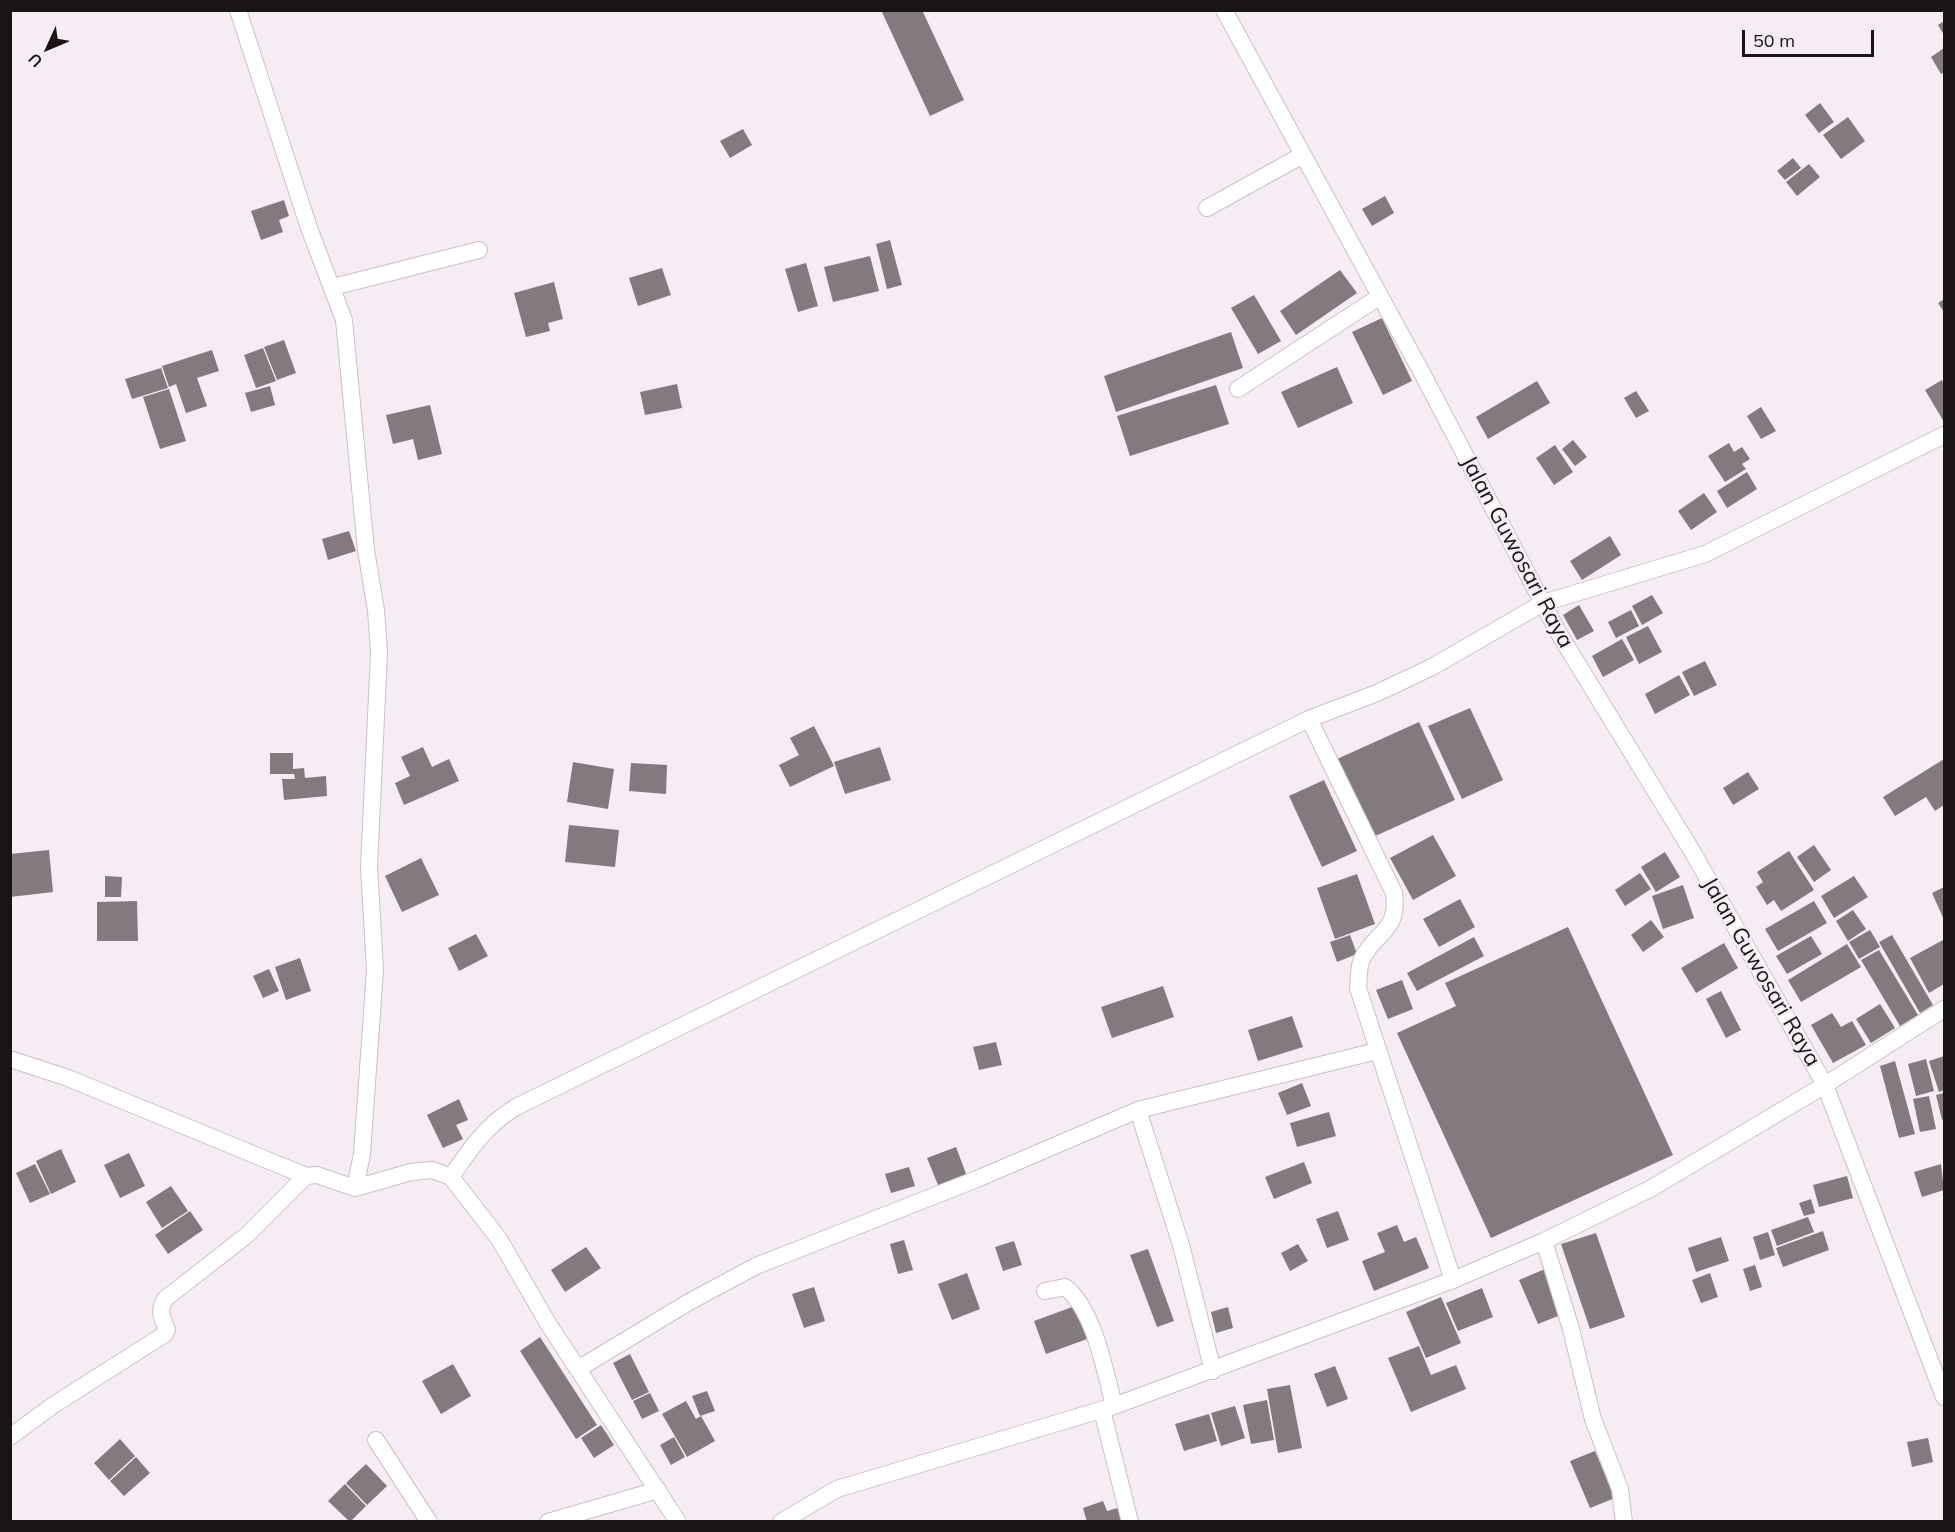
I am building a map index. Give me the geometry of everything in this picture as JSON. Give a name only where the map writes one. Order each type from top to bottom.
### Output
[{"type":"street","points":[[238,10],[309,228],[333,287],[347,333],[379,653],[369,867],[375,970],[362,1154],[355,1188]]},
{"type":"street","name":"Jalan Guwosari Raya","points":[[1224,10],[1558,632],[1692,851],[1826,1085],[1944,1397]]},
{"type":"street","points":[[1207,208],[1301,156]]},
{"type":"street","points":[[333,287],[479,250]]},
{"type":"street","points":[[1238,389],[1379,297]]},
{"type":"street","points":[[451,1177],[482,1132],[516,1107],[1309,719],[1377,693],[1432,667],[1543,603],[1705,554],[1944,435]]},
{"type":"street","points":[[1309,719],[1394,892],[1396,909],[1393,921],[1362,959],[1358,988],[1453,1280]]},
{"type":"street","points":[[782,1521],[837,1488],[1108,1408],[1213,1371],[1453,1280],[1545,1241],[1650,1189],[1826,1085],[1944,1009]]},
{"type":"street","points":[[578,1369],[689,1302],[756,1266],[977,1179],[1138,1110],[1377,1051]]},
{"type":"street","points":[[10,1059],[68,1078],[306,1176],[317,1175],[355,1188],[411,1172],[432,1170],[451,1177],[499,1239],[578,1369],[678,1521]]},
{"type":"street","points":[[1138,1110],[1181,1245],[1213,1371]]},
{"type":"street","points":[[10,1437],[52,1406],[165,1334],[167,1330],[161,1317],[161,1307],[165,1299],[247,1235],[306,1176]]},
{"type":"street","points":[[1545,1241],[1571,1329],[1593,1419],[1620,1490],[1624,1521]]},
{"type":"street","points":[[1045,1291],[1065,1287],[1077,1296],[1100,1351],[1108,1408],[1130,1521]]},
{"type":"street","points":[[376,1440],[429,1521]]},
{"type":"street","points":[[548,1521],[658,1490]]},
{"type":"building","points":[[881,10],[922,10],[964,100],[930,116]]},
{"type":"building","points":[[1944,21],[1944,35],[1938,25]]},
{"type":"building","points":[[1944,48],[1944,72],[1941,74],[1931,57]]},
{"type":"building","points":[[1820,103],[1834,122],[1819,133],[1805,115]]},
{"type":"building","points":[[1848,117],[1865,141],[1841,159],[1823,135]]},
{"type":"building","points":[[743,129],[752,145],[730,158],[720,141]]},
{"type":"building","points":[[1793,158],[1801,168],[1785,180],[1777,171]]},
{"type":"building","points":[[1809,164],[1820,177],[1797,196],[1786,182]]},
{"type":"building","points":[[1385,196],[1394,213],[1372,226],[1362,209]]},
{"type":"building","points":[[284,200],[289,216],[279,220],[283,232],[261,240],[251,211]]},
{"type":"building","points":[[890,240],[902,285],[887,289],[876,244]]},
{"type":"building","points":[[870,256],[879,291],[833,302],[824,267]]},
{"type":"building","points":[[806,263],[818,306],[798,312],[785,269]]},
{"type":"building","points":[[662,268],[671,295],[638,306],[629,278]]},
{"type":"building","points":[[1340,270],[1357,293],[1296,335],[1280,311]]},
{"type":"building","points":[[554,282],[563,319],[548,323],[550,331],[526,337],[514,293]]},
{"type":"building","points":[[1254,295],[1281,341],[1258,354],[1231,308]]},
{"type":"building","points":[[1944,299],[1944,312],[1938,303]]},
{"type":"building","points":[[1382,318],[1412,381],[1383,395],[1352,332]]},
{"type":"building","points":[[1231,332],[1243,368],[1116,412],[1104,376]]},
{"type":"building","points":[[284,340],[296,373],[277,380],[264,347]]},
{"type":"building","points":[[263,348],[276,381],[256,388],[244,355]]},
{"type":"building","points":[[212,350],[219,371],[197,378],[207,406],[186,413],[176,384],[169,387],[162,366]]},
{"type":"building","points":[[1337,367],[1353,403],[1298,428],[1281,392]]},
{"type":"building","points":[[161,368],[168,388],[132,399],[125,379]]},
{"type":"building","points":[[1942,380],[1944,384],[1944,422],[1925,390]]},
{"type":"building","points":[[1537,381],[1550,403],[1488,439],[1476,417]]},
{"type":"building","points":[[677,384],[682,408],[645,415],[640,392]]},
{"type":"building","points":[[1216,385],[1229,424],[1130,456],[1117,416]]},
{"type":"building","points":[[270,386],[275,405],[251,412],[245,393]]},
{"type":"building","points":[[169,389],[186,441],[160,449],[143,397]]},
{"type":"building","points":[[1636,391],[1649,411],[1636,418],[1624,398]]},
{"type":"building","points":[[430,405],[442,454],[418,460],[413,439],[393,444],[386,415]]},
{"type":"building","points":[[1761,407],[1776,431],[1761,439],[1747,416]]},
{"type":"building","points":[[1573,440],[1587,457],[1575,466],[1562,449]]},
{"type":"building","points":[[1729,443],[1734,452],[1742,447],[1750,459],[1742,464],[1746,469],[1725,482],[1708,456]]},
{"type":"building","points":[[1555,445],[1573,472],[1554,485],[1536,458]]},
{"type":"building","points":[[1747,472],[1757,489],[1727,508],[1717,491]]},
{"type":"building","points":[[1704,493],[1717,512],[1691,530],[1678,511]]},
{"type":"building","points":[[349,531],[356,551],[328,560],[322,539]]},
{"type":"building","points":[[1610,536],[1621,555],[1582,580],[1570,561]]},
{"type":"building","points":[[1652,595],[1663,613],[1642,625],[1632,606]]},
{"type":"building","points":[[1579,605],[1594,631],[1577,640],[1563,615]]},
{"type":"building","points":[[1631,610],[1639,626],[1616,638],[1608,622]]},
{"type":"building","points":[[1648,626],[1662,652],[1639,664],[1626,637]]},
{"type":"building","points":[[1622,639],[1634,660],[1603,677],[1592,656]]},
{"type":"building","points":[[1705,661],[1717,685],[1694,696],[1682,672]]},
{"type":"building","points":[[1679,675],[1690,695],[1655,714],[1645,694]]},
{"type":"building","points":[[1470,708],[1503,780],[1462,799],[1428,726]]},
{"type":"building","points":[[1419,722],[1455,800],[1373,837],[1337,759]]},
{"type":"building","points":[[814,726],[834,766],[790,787],[779,765],[799,755],[790,738]]},
{"type":"building","points":[[423,747],[432,767],[449,759],[459,781],[404,805],[395,783],[410,776],[401,757]]},
{"type":"building","points":[[880,747],[891,780],[845,794],[834,762]]},
{"type":"building","points":[[270,753],[293,753],[293,769],[304,768],[305,778],[326,776],[327,796],[284,800],[282,779],[295,779],[294,774],[270,774]]},
{"type":"building","points":[[1944,759],[1944,805],[1935,811],[1926,797],[1895,816],[1883,797]]},
{"type":"building","points":[[573,762],[614,769],[608,809],[567,802]]},
{"type":"building","points":[[631,763],[667,765],[666,794],[629,791]]},
{"type":"building","points":[[1748,772],[1759,789],[1733,805],[1723,788]]},
{"type":"building","points":[[1324,780],[1357,851],[1322,867],[1289,796]]},
{"type":"building","points":[[569,825],[619,830],[615,867],[565,862]]},
{"type":"building","points":[[1433,835],[1456,876],[1413,900],[1390,858]]},
{"type":"building","points":[[1814,845],[1831,870],[1814,882],[1797,857]]},
{"type":"building","points":[[49,850],[53,892],[10,897],[10,854]]},
{"type":"building","points":[[1789,851],[1814,890],[1781,911],[1774,900],[1767,905],[1756,887],[1763,882],[1757,872]]},
{"type":"building","points":[[1665,852],[1680,877],[1656,892],[1641,867]]},
{"type":"building","points":[[421,858],[439,895],[402,912],[385,876]]},
{"type":"building","points":[[1640,873],[1651,889],[1625,906],[1615,890]]},
{"type":"building","points":[[1357,874],[1375,924],[1335,939],[1317,888]]},
{"type":"building","points":[[105,876],[122,877],[121,897],[105,897]]},
{"type":"building","points":[[1854,876],[1868,897],[1834,918],[1821,896]]},
{"type":"building","points":[[1683,885],[1694,918],[1663,929],[1652,896]]},
{"type":"building","points":[[1944,887],[1944,920],[1932,893]]},
{"type":"building","points":[[1460,899],[1475,927],[1439,947],[1423,919]]},
{"type":"building","points":[[137,901],[138,941],[97,941],[97,902]]},
{"type":"building","points":[[1814,901],[1827,923],[1778,951],[1765,929]]},
{"type":"building","points":[[1853,910],[1866,929],[1848,941],[1836,921]]},
{"type":"building","points":[[1651,920],[1664,937],[1643,952],[1631,935]]},
{"type":"building","points":[[1568,927],[1673,1155],[1491,1238],[1397,1033],[1456,1006],[1445,983]]},
{"type":"building","points":[[1870,930],[1880,947],[1859,959],[1849,942]]},
{"type":"building","points":[[476,934],[488,956],[459,971],[448,948]]},
{"type":"building","points":[[1350,935],[1357,954],[1337,962],[1330,942]]},
{"type":"building","points":[[1892,935],[1933,1005],[1920,1013],[1879,942]]},
{"type":"building","points":[[1811,936],[1822,954],[1787,974],[1776,956]]},
{"type":"building","points":[[1474,937],[1484,956],[1417,991],[1407,973]]},
{"type":"building","points":[[1943,940],[1944,984],[1929,993],[1910,958]]},
{"type":"building","points":[[1724,943],[1738,968],[1696,993],[1681,968]]},
{"type":"building","points":[[1847,944],[1861,967],[1801,1002],[1788,980]]},
{"type":"building","points":[[1879,950],[1918,1015],[1900,1026],[1861,960]]},
{"type":"building","points":[[300,958],[311,991],[286,1000],[275,967]]},
{"type":"building","points":[[269,969],[279,991],[263,998],[253,976]]},
{"type":"building","points":[[1402,980],[1413,1009],[1388,1019],[1376,990]]},
{"type":"building","points":[[1163,986],[1174,1017],[1112,1038],[1101,1007]]},
{"type":"building","points":[[1721,991],[1741,1030],[1726,1038],[1706,999]]},
{"type":"building","points":[[1880,1004],[1895,1028],[1871,1043],[1856,1019]]},
{"type":"building","points":[[1832,1013],[1841,1027],[1852,1021],[1866,1045],[1833,1063],[1811,1025]]},
{"type":"building","points":[[1292,1016],[1303,1047],[1258,1061],[1248,1030]]},
{"type":"building","points":[[996,1042],[1002,1065],[979,1070],[973,1047]]},
{"type":"building","points":[[1944,1056],[1944,1090],[1939,1092],[1929,1061]]},
{"type":"building","points":[[1926,1059],[1934,1091],[1916,1096],[1908,1064]]},
{"type":"building","points":[[1895,1061],[1915,1134],[1899,1138],[1880,1066]]},
{"type":"building","points":[[1302,1083],[1311,1106],[1287,1115],[1278,1093]]},
{"type":"building","points":[[1944,1093],[1944,1119],[1942,1120],[1936,1095]]},
{"type":"building","points":[[1929,1096],[1936,1129],[1920,1132],[1913,1099]]},
{"type":"building","points":[[459,1099],[468,1120],[456,1125],[463,1139],[443,1148],[427,1115]]},
{"type":"building","points":[[1329,1112],[1336,1136],[1297,1147],[1290,1123]]},
{"type":"building","points":[[956,1147],[968,1179],[940,1190],[927,1158]]},
{"type":"building","points":[[61,1149],[76,1182],[51,1194],[36,1161]]},
{"type":"building","points":[[129,1153],[145,1186],[120,1198],[104,1165]]},
{"type":"building","points":[[1304,1162],[1312,1183],[1274,1199],[1265,1177]]},
{"type":"building","points":[[35,1164],[50,1194],[30,1203],[16,1173]]},
{"type":"building","points":[[1941,1164],[1944,1190],[1922,1197],[1914,1172]]},
{"type":"building","points":[[909,1167],[915,1186],[891,1193],[885,1174]]},
{"type":"building","points":[[1847,1176],[1853,1198],[1819,1207],[1813,1185]]},
{"type":"building","points":[[171,1186],[188,1211],[162,1228],[146,1202]]},
{"type":"building","points":[[1811,1199],[1815,1213],[1804,1216],[1799,1203]]},
{"type":"building","points":[[190,1211],[203,1230],[168,1254],[155,1235]]},
{"type":"building","points":[[1338,1211],[1349,1240],[1327,1248],[1316,1219]]},
{"type":"building","points":[[1808,1217],[1814,1232],[1777,1246],[1771,1230]]},
{"type":"building","points":[[1397,1225],[1404,1242],[1416,1237],[1429,1268],[1374,1291],[1362,1261],[1385,1252],[1377,1233]]},
{"type":"building","points":[[1823,1231],[1829,1250],[1783,1267],[1776,1248]]},
{"type":"building","points":[[1768,1232],[1775,1255],[1760,1260],[1753,1237]]},
{"type":"building","points":[[1596,1233],[1625,1317],[1590,1329],[1561,1244]]},
{"type":"building","points":[[1721,1237],[1729,1261],[1696,1272],[1688,1248]]},
{"type":"building","points":[[904,1240],[913,1270],[898,1274],[890,1244]]},
{"type":"building","points":[[1014,1241],[1022,1265],[1003,1271],[995,1247]]},
{"type":"building","points":[[1298,1244],[1308,1261],[1290,1271],[1281,1253]]},
{"type":"building","points":[[586,1247],[601,1268],[565,1292],[551,1270]]},
{"type":"building","points":[[1148,1249],[1174,1321],[1157,1327],[1130,1255]]},
{"type":"building","points":[[1755,1265],[1762,1287],[1750,1291],[1743,1269]]},
{"type":"building","points":[[1545,1269],[1563,1314],[1538,1324],[1519,1280]]},
{"type":"building","points":[[967,1273],[980,1309],[952,1320],[938,1284]]},
{"type":"building","points":[[1710,1273],[1718,1297],[1701,1303],[1692,1280]]},
{"type":"building","points":[[814,1287],[825,1321],[804,1328],[792,1294]]},
{"type":"building","points":[[1482,1288],[1493,1317],[1458,1331],[1446,1303]]},
{"type":"building","points":[[1441,1297],[1461,1343],[1426,1358],[1406,1312]]},
{"type":"building","points":[[1075,1306],[1087,1339],[1046,1354],[1034,1321]]},
{"type":"building","points":[[1228,1307],[1233,1328],[1216,1333],[1211,1312]]},
{"type":"building","points":[[540,1337],[597,1425],[576,1439],[520,1351]]},
{"type":"building","points":[[1419,1346],[1431,1375],[1456,1365],[1466,1389],[1411,1412],[1388,1358]]},
{"type":"building","points":[[630,1354],[649,1392],[632,1400],[613,1363]]},
{"type":"building","points":[[453,1364],[471,1396],[441,1414],[422,1381]]},
{"type":"building","points":[[1335,1366],[1348,1399],[1327,1407],[1314,1374]]},
{"type":"building","points":[[1290,1385],[1302,1448],[1278,1453],[1267,1389]]},
{"type":"building","points":[[707,1391],[715,1411],[700,1416],[692,1396]]},
{"type":"building","points":[[650,1393],[659,1411],[642,1419],[633,1401]]},
{"type":"building","points":[[1267,1400],[1274,1440],[1251,1444],[1243,1405]]},
{"type":"building","points":[[686,1401],[696,1419],[701,1416],[715,1441],[687,1457],[662,1414]]},
{"type":"building","points":[[1235,1406],[1245,1438],[1221,1446],[1211,1413]]},
{"type":"building","points":[[1209,1414],[1217,1441],[1184,1451],[1175,1424]]},
{"type":"building","points":[[601,1425],[614,1445],[594,1458],[581,1438]]},
{"type":"building","points":[[674,1437],[685,1457],[671,1465],[660,1445]]},
{"type":"building","points":[[1928,1438],[1933,1462],[1912,1467],[1907,1442]]},
{"type":"building","points":[[120,1439],[135,1456],[109,1480],[94,1463]]},
{"type":"building","points":[[1595,1451],[1615,1498],[1590,1508],[1570,1461]]},
{"type":"building","points":[[136,1457],[150,1473],[124,1496],[110,1481]]},
{"type":"building","points":[[366,1464],[387,1486],[367,1505],[346,1483]]},
{"type":"building","points":[[345,1484],[366,1506],[350,1522],[328,1501]]},
{"type":"building","points":[[1103,1501],[1107,1511],[1121,1507],[1126,1522],[1087,1522],[1083,1508]]}]
